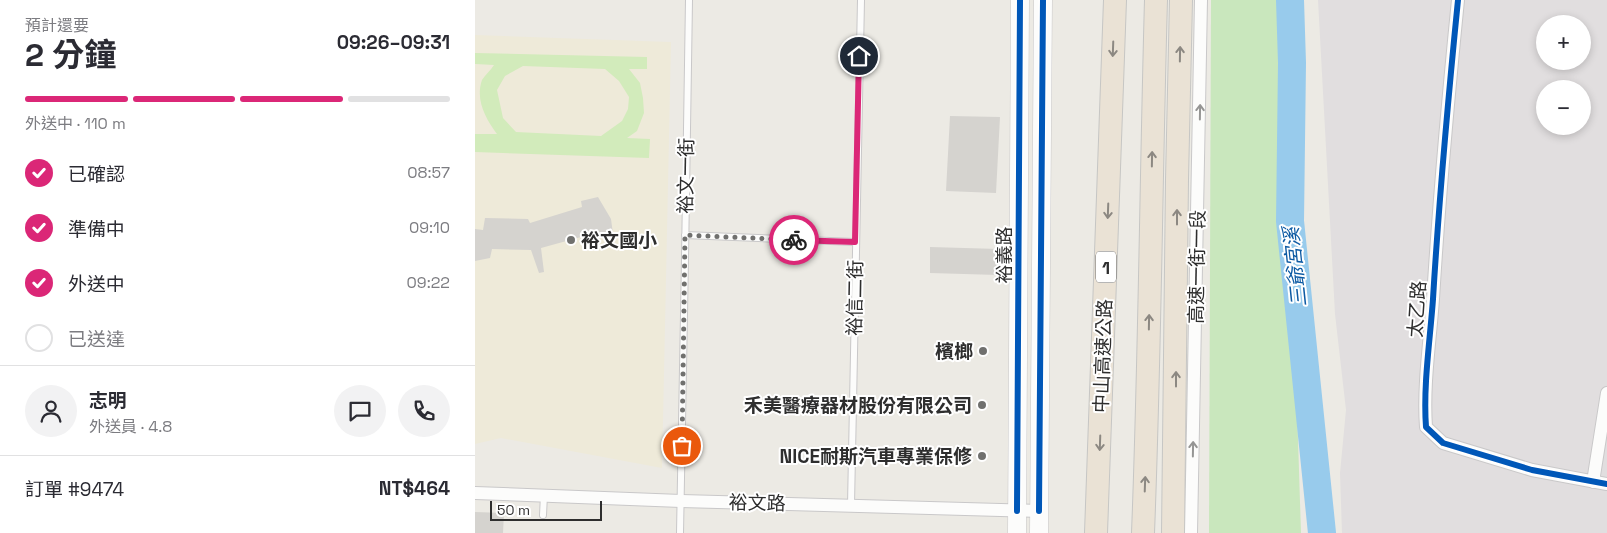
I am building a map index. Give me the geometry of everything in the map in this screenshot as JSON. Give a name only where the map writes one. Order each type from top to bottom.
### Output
[{"type":"highway","name":"中山高速公路","points":[[1096,533],[1115,0]]},
{"type":"highway","points":[[1143,533],[1148,411],[1156,0]]},
{"type":"highway","points":[[1173,533],[1181,0]]},
{"type":"street","name":"裕義路","points":[[1017,533],[1020,0]]},
{"type":"street","name":"裕義路","points":[[1039,533],[1043,0]]},
{"type":"street","name":"高速一街一段","points":[[1191,533],[1201,0]]},
{"type":"street","name":"太乙路","points":[[1458,0],[1440,179],[1430,349],[1424,400],[1426,427],[1443,443],[1532,470],[1607,484]]},
{"type":"street","points":[[1593,482],[1607,393]]},
{"type":"street","name":"裕文路","points":[[475,493],[1039,511]]},
{"type":"lane","name":"裕文一街","points":[[680,533],[684,388],[689,0]]},
{"type":"lane","name":"裕信二街","points":[[851,505],[861,0]]},
{"type":"lane","points":[[685,235],[855,242]]},
{"type":"lane","points":[[543,515],[544,495]]},
{"type":"shaded area","points":[[1318,0],[1607,0],[1607,533],[1342,533],[1340,473],[1346,410],[1335,314]]},
{"type":"shaded area","name":"裕文國小","points":[[475,35],[671,42],[662,468],[501,438],[475,444]]},
{"type":"green space","points":[[1211,0],[1284,0],[1301,533],[1209,533]]},
{"type":"green space","points":[[475,53],[647,57],[647,69],[629,69],[640,83],[644,113],[637,131],[627,138],[650,139],[649,158],[475,152],[475,134],[497,134],[486,116],[480,95],[482,80],[494,65],[475,64]],"holes":[[[523,66],[605,69],[619,81],[629,97],[628,109],[622,121],[601,136],[516,132],[503,118],[497,90],[505,76]]]},
{"type":"building","points":[[950,116],[1000,117],[996,193],[946,191]]},
{"type":"building","points":[[598,197],[611,219],[613,234],[581,237],[541,248],[544,272],[539,273],[531,250],[492,249],[490,258],[475,261],[475,229],[483,230],[485,218],[528,219],[530,223],[582,207],[581,201]]},
{"type":"building","points":[[930,247],[999,249],[998,275],[930,273]]},
{"type":"building","points":[[475,512],[504,513],[503,533],[475,533]]},
{"type":"waterway","name":"三爺宮溪","points":[[1290,0],[1292,63],[1290,221],[1322,533]]},
{"type":"cycle path","points":[[1017,511],[1020,0]]},
{"type":"cycle path","points":[[1039,511],[1043,0]]},
{"type":"cycle path","points":[[1458,0],[1427,363],[1426,427],[1443,443],[1532,470],[1607,484]]},
{"type":"way so far","points":[[682,446],[685,235],[794,240]]},
{"type":"place","name":"裕文國小","points":[[571,240]]},
{"type":"place","name":"檳榔","points":[[983,351]]},
{"type":"place","name":"禾美醫療器材股份有限公司","points":[[982,405]]},
{"type":"place","name":"NICE耐斯汽車專業保修","points":[[982,456]]},
{"type":"route","points":[[794,240],[855,242],[859,56]]}]
